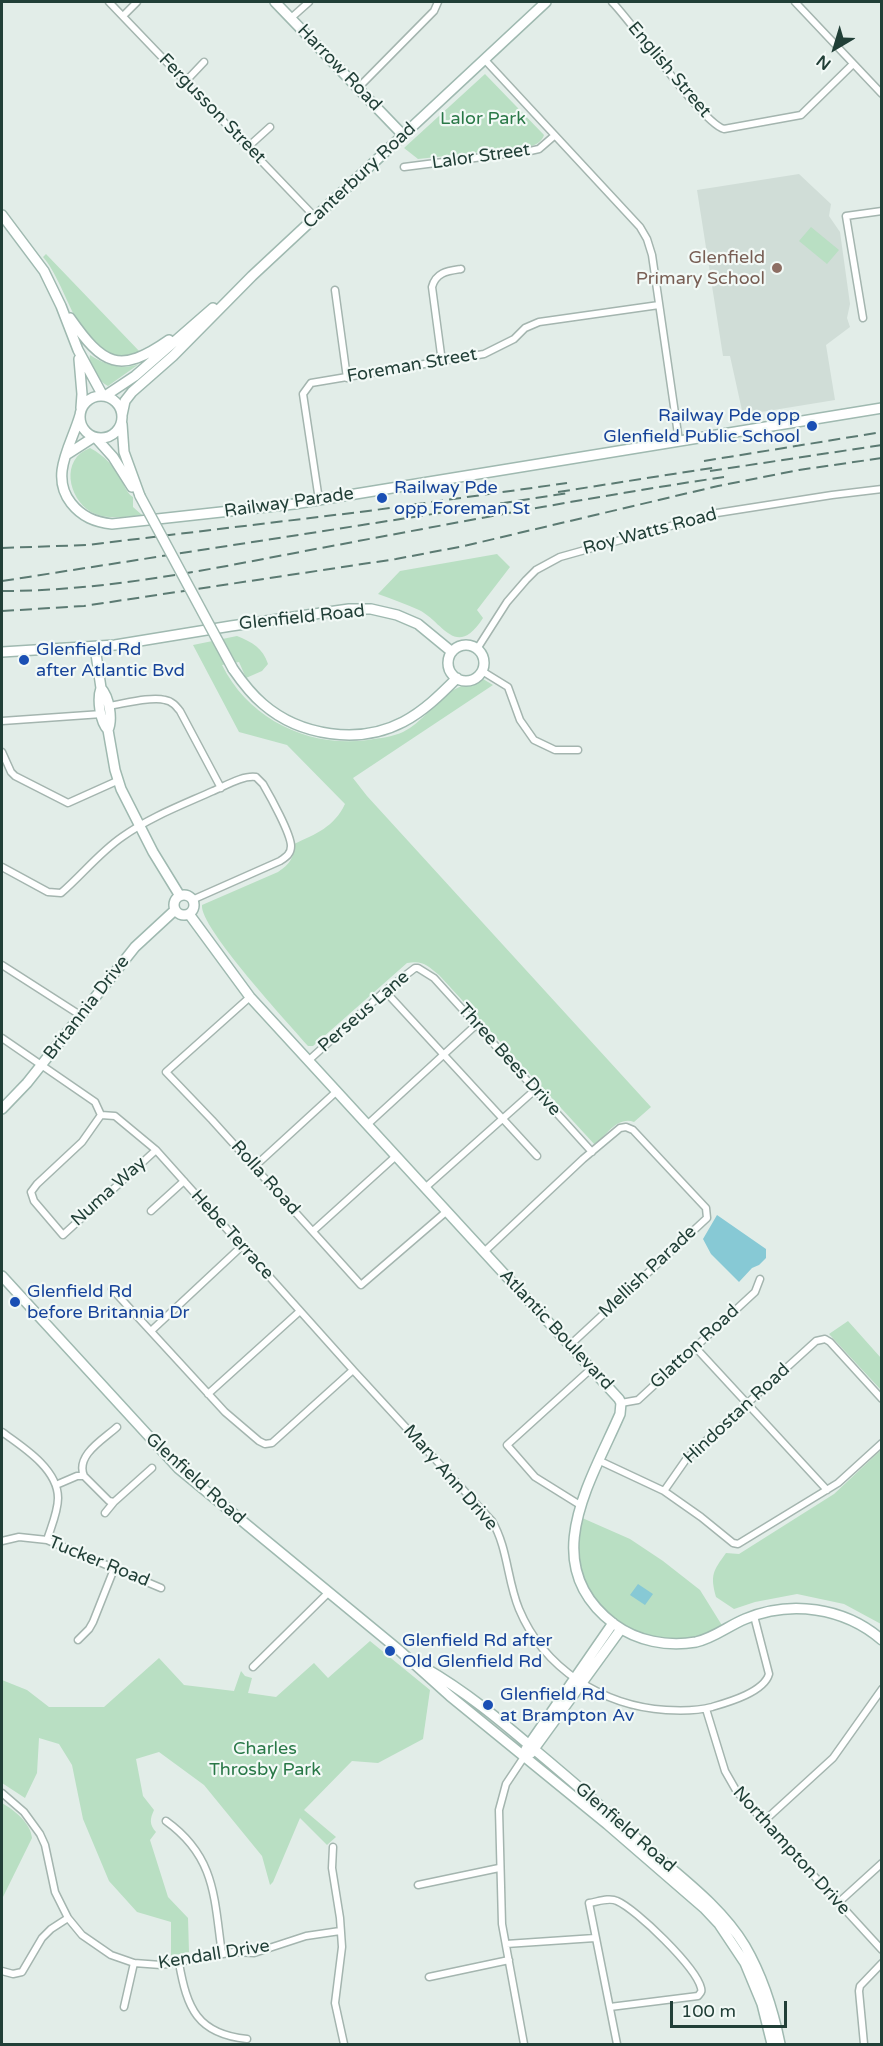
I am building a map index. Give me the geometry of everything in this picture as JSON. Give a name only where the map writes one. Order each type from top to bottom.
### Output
[{"type":"main road","name":"Harrow Road","points":[[275,2],[403,135]]},
{"type":"main road","name":"Canterbury Road","points":[[122,418],[125,401],[132,392],[173,356],[252,276],[546,2]]},
{"type":"main road","points":[[2,215],[39,265],[61,306],[78,350],[104,396],[118,404],[122,418],[119,428],[111,436],[95,437],[66,456]]},
{"type":"main road","name":"Canterbury Road","points":[[104,396],[130,380],[252,276]]},
{"type":"main road","points":[[61,306],[93,349],[103,356],[119,361],[130,361],[144,356],[204,316]]},
{"type":"main road","name":"Railway Parade","points":[[78,350],[82,384],[80,413],[61,479],[66,496],[78,511],[88,519],[99,522],[135,522],[319,500],[882,408]]},
{"type":"main road","points":[[95,437],[84,430],[80,413],[88,400],[104,396]]},
{"type":"main road","name":"Glenfield Road","points":[[122,418],[124,452],[139,495],[233,669],[251,694],[277,715],[310,730],[344,735],[375,732],[400,723],[426,708],[456,678]]},
{"type":"main road","name":"Glenfield Road","points":[[95,437],[113,457],[139,495]]},
{"type":"main road","name":"Glenfield Road","points":[[2,652],[95,647],[326,612],[371,609],[397,615],[418,624],[452,652]]},
{"type":"main road","points":[[463,645],[477,649],[483,661],[482,671],[472,680],[465,681],[456,678],[448,666],[452,652],[463,645]]},
{"type":"main road","points":[[95,647],[101,688],[106,694],[104,726],[108,730],[117,781],[170,883],[180,896]]},
{"type":"main road","points":[[180,896],[187,896],[192,900],[193,908],[189,914],[181,915],[175,910],[174,902],[180,896]]},
{"type":"main road","name":"Britannia Drive","points":[[2,1109],[42,1065],[135,947],[175,910]]},
{"type":"main road","name":"Atlantic Boulevard","points":[[189,914],[250,997],[592,1368],[621,1403],[620,1414],[580,1505],[575,1522],[573,1545],[576,1567],[589,1599],[617,1626],[650,1641],[684,1643],[712,1637],[754,1616],[778,1610],[800,1609],[840,1615],[863,1626],[882,1640]]},
{"type":"main road","name":"Glenfield Road","points":[[2,1276],[165,1456],[410,1659],[450,1696],[658,1867],[704,1908],[745,1963],[762,2004],[772,2044]]},
{"type":"main road","points":[[525,1757],[617,1626]]},
{"type":"main road","name":"Glenfield Road","points":[[410,1659],[465,1692],[614,1816],[726,1920],[744,1945],[763,1981],[774,2012],[780,2044]]},
{"type":"street","name":"Fergusson Street","points":[[109,2],[315,217]]},
{"type":"street","points":[[123,16],[137,2]]},
{"type":"street","points":[[291,18],[309,2]]},
{"type":"street","points":[[358,88],[434,11],[438,2]]},
{"type":"street","name":"English Street","points":[[612,2],[696,105],[714,124],[724,129],[801,115],[853,64]]},
{"type":"street","points":[[795,2],[882,94]]},
{"type":"street","points":[[485,60],[640,227],[647,239],[679,441]]},
{"type":"street","points":[[186,81],[204,62]]},
{"type":"street","points":[[249,146],[270,127]]},
{"type":"street","name":"Lalor Street","points":[[404,167],[530,151],[539,149],[554,136]]},
{"type":"street","points":[[863,318],[846,216],[882,211]]},
{"type":"street","points":[[442,362],[432,287],[434,280],[440,274],[461,269]]},
{"type":"street","points":[[335,290],[346,378]]},
{"type":"street","name":"Foreman Street","points":[[319,500],[303,394],[311,383],[484,354],[514,339],[525,328],[539,322],[659,305]]},
{"type":"street","name":"Roy Watts Road","points":[[477,649],[507,602],[526,580],[536,570],[560,557],[717,513],[882,489]]},
{"type":"street","points":[[482,671],[508,687],[524,729],[534,740],[555,750],[578,750]]},
{"type":"street","points":[[2,721],[105,710],[157,699],[166,700],[175,704],[180,711],[221,788]]},
{"type":"street","points":[[2,752],[15,776],[68,803],[117,781]]},
{"type":"street","points":[[2,867],[48,892],[61,893],[122,836],[139,826],[157,816],[252,776],[261,780],[290,839],[291,850],[287,857],[192,900]]},
{"type":"street","points":[[2,965],[80,1015]]},
{"type":"street","name":"Perseus Lane","points":[[308,1061],[385,991],[415,968],[423,970]]},
{"type":"street","name":"Three Bees Drive","points":[[423,970],[434,978],[477,1024],[592,1152]]},
{"type":"street","points":[[385,991],[537,1156]]},
{"type":"street","name":"Rolla Road","points":[[250,997],[166,1072],[361,1285],[447,1211]]},
{"type":"street","points":[[368,1124],[477,1024]]},
{"type":"street","points":[[2,1038],[95,1102],[101,1115]]},
{"type":"street","points":[[426,1188],[536,1089]]},
{"type":"street","points":[[254,1167],[337,1091]]},
{"type":"street","name":"Hebe Terrace","points":[[101,1115],[115,1116],[156,1150],[353,1370]]},
{"type":"street","name":"Numa Way","points":[[101,1115],[82,1142],[31,1192],[34,1202],[63,1235],[156,1150]]},
{"type":"street","name":"Mellish Parade","points":[[484,1252],[620,1128],[626,1127],[633,1130],[706,1208],[707,1218],[570,1345]]},
{"type":"street","points":[[313,1231],[396,1156]]},
{"type":"street","points":[[151,1211],[184,1181]]},
{"type":"street","points":[[151,1331],[242,1246]]},
{"type":"street","name":"Glatton Road","points":[[621,1403],[638,1400],[755,1292],[760,1279]]},
{"type":"street","points":[[112,1289],[225,1412],[265,1444],[272,1443],[353,1370]]},
{"type":"street","points":[[208,1394],[300,1311]]},
{"type":"street","name":"Hindostan Road","points":[[664,1491],[687,1458],[816,1341],[825,1339],[830,1342],[882,1399]]},
{"type":"street","points":[[695,1347],[827,1490]]},
{"type":"street","points":[[580,1505],[535,1477],[507,1445],[592,1368]]},
{"type":"street","name":"Mary Ann Drive","points":[[353,1370],[492,1521],[499,1533],[512,1589],[523,1618],[540,1644],[578,1681],[609,1698],[638,1706],[679,1710],[706,1709],[748,1694],[768,1678],[769,1665],[754,1616]]},
{"type":"street","points":[[114,1502],[109,1501],[84,1476],[82,1465],[87,1454],[117,1427]]},
{"type":"street","points":[[2,1432],[39,1462],[56,1485],[57,1508],[47,1540]]},
{"type":"street","points":[[600,1461],[664,1491],[733,1543],[738,1544],[838,1483],[882,1443]]},
{"type":"street","points":[[105,1514],[114,1502],[152,1468]]},
{"type":"street","points":[[56,1485],[77,1476],[84,1476]]},
{"type":"street","name":"Tucker Road","points":[[2,1540],[19,1537],[47,1540],[162,1588]]},
{"type":"street","points":[[78,1640],[93,1622],[114,1569]]},
{"type":"street","points":[[254,1667],[329,1592]]},
{"type":"street","points":[[763,1822],[833,1758],[882,1689]]},
{"type":"street","name":"Northampton Drive","points":[[706,1709],[724,1771],[731,1784],[763,1822],[882,1950]]},
{"type":"street","points":[[524,2044],[502,1924],[499,1809],[502,1794],[512,1773],[525,1757]]},
{"type":"street","name":"Kendall Drive","points":[[2,1793],[24,1812],[40,1834],[45,1845],[55,1892],[68,1918],[82,1935],[101,1949],[134,1963],[161,1965],[234,1952],[254,1953],[306,1936],[340,1931]]},
{"type":"street","points":[[166,1821],[188,1839],[208,1872],[214,1895],[222,1954]]},
{"type":"street","points":[[333,1847],[332,1868],[341,1958],[335,2003],[344,2044]]},
{"type":"street","points":[[838,1903],[882,1863]]},
{"type":"street","points":[[418,1885],[499,1868]]},
{"type":"street","points":[[610,2007],[698,1996],[701,1988],[692,1971],[664,1940],[625,1905],[616,1900],[589,1904],[617,2044]]},
{"type":"street","points":[[2,1971],[13,1974],[22,1972],[42,1938],[68,1918]]},
{"type":"street","points":[[506,1944],[595,1938]]},
{"type":"street","points":[[429,1977],[509,1960]]},
{"type":"street","points":[[124,2007],[134,1963]]},
{"type":"street","points":[[179,1963],[184,1993],[198,2018],[221,2034],[247,2039]]},
{"type":"street","points":[[864,2044],[860,1986],[882,1963]]},
{"type":"shaded area","name":"Glenfield Primary School","points":[[799,174],[831,204],[829,216],[840,232],[850,304],[847,318],[850,327],[826,345],[835,400],[743,415],[730,356],[723,356],[697,190]]},
{"type":"green space","name":"Lalor Park","points":[[485,74],[544,135],[540,141],[529,147],[418,159],[404,148]]},
{"type":"green space","points":[[811,227],[839,250],[827,264],[799,241]]},
{"type":"green space","points":[[46,254],[141,353],[116,357],[100,349],[89,339],[43,257]]},
{"type":"green space","points":[[90,355],[114,366],[126,367],[139,364],[108,386],[94,372],[90,364]]},
{"type":"green space","points":[[90,448],[112,466],[133,497],[133,507],[142,515],[103,516],[83,506],[73,488],[71,469],[80,453]]},
{"type":"green space","points":[[497,554],[510,567],[477,610],[483,618],[465,636],[457,637],[450,634],[419,610],[378,594],[400,571]]},
{"type":"green space","points":[[237,636],[256,646],[268,664],[262,671],[246,678],[239,662],[222,665],[248,701],[264,715],[283,726],[324,739],[368,740],[395,735],[416,724],[453,690],[483,679],[493,685],[353,778],[651,1107],[634,1122],[618,1124],[595,1145],[439,975],[424,964],[407,963],[313,1046],[308,1046],[229,954],[205,917],[202,905],[278,872],[290,860],[294,844],[330,824],[345,804],[287,745],[239,732],[193,645]]},
{"type":"green space","points":[[848,1321],[881,1358],[881,1390],[829,1334]]},
{"type":"green space","points":[[881,1450],[881,1624],[844,1604],[797,1594],[755,1602],[734,1609],[716,1597],[713,1578],[718,1564],[726,1553],[739,1554],[834,1494]]},
{"type":"green space","points":[[580,1517],[630,1539],[663,1561],[700,1590],[723,1627],[694,1638],[667,1640],[634,1631],[619,1622],[605,1611],[585,1583],[578,1555]]},
{"type":"green space","name":"Charles Throsby Park","points":[[370,1641],[430,1690],[423,1739],[378,1763],[352,1761],[304,1810],[336,1837],[327,1845],[300,1818],[270,1885],[262,1856],[204,1785],[159,1752],[136,1759],[143,1796],[154,1810],[151,1821],[156,1832],[150,1840],[168,1897],[188,1918],[189,1952],[171,1956],[171,1922],[137,1912],[109,1881],[83,1819],[72,1765],[59,1744],[39,1738],[37,1773],[25,1798],[2,1783],[2,1680],[27,1690],[49,1707],[104,1707],[159,1658],[184,1685],[234,1691],[241,1671],[245,1676],[252,1678],[248,1693],[276,1697],[314,1663],[328,1678]]},
{"type":"green space","points":[[2,1803],[17,1813],[25,1822],[32,1838],[2,1899]]},
{"type":"water","points":[[717,1215],[766,1249],[766,1258],[752,1268],[739,1282],[711,1254],[703,1239]]},
{"type":"water","points":[[638,1584],[653,1594],[645,1605],[630,1595]]},
{"type":"railway","points":[[704,461],[882,432]]},
{"type":"railway","points":[[710,471],[882,445]]},
{"type":"railway","points":[[2,611],[84,606],[396,559],[464,546],[718,486],[799,470],[882,458]]},
{"type":"railway","points":[[558,492],[718,467]]},
{"type":"railway","points":[[2,591],[82,587],[162,577],[623,493],[724,477]]},
{"type":"railway","points":[[2,548],[87,545],[368,511],[567,483]]},
{"type":"railway","points":[[2,581],[568,493]]},
{"type":"place","name":"Glenfield Primary School","points":[[777,268]]},
{"type":"place","name":"Railway Pde opp Glenfield Public School","points":[[812,426]]},
{"type":"place","name":"Railway Pde opp Foreman St","points":[[382,498]]},
{"type":"place","name":"Glenfield Rd after Atlantic Bvd","points":[[24,660]]},
{"type":"place","name":"Glenfield Rd before Britannia Dr","points":[[15,1302]]},
{"type":"place","name":"Glenfield Rd after Old Glenfield Rd","points":[[390,1651]]},
{"type":"place","name":"Glenfield Rd at Brampton Av","points":[[488,1705]]}]
